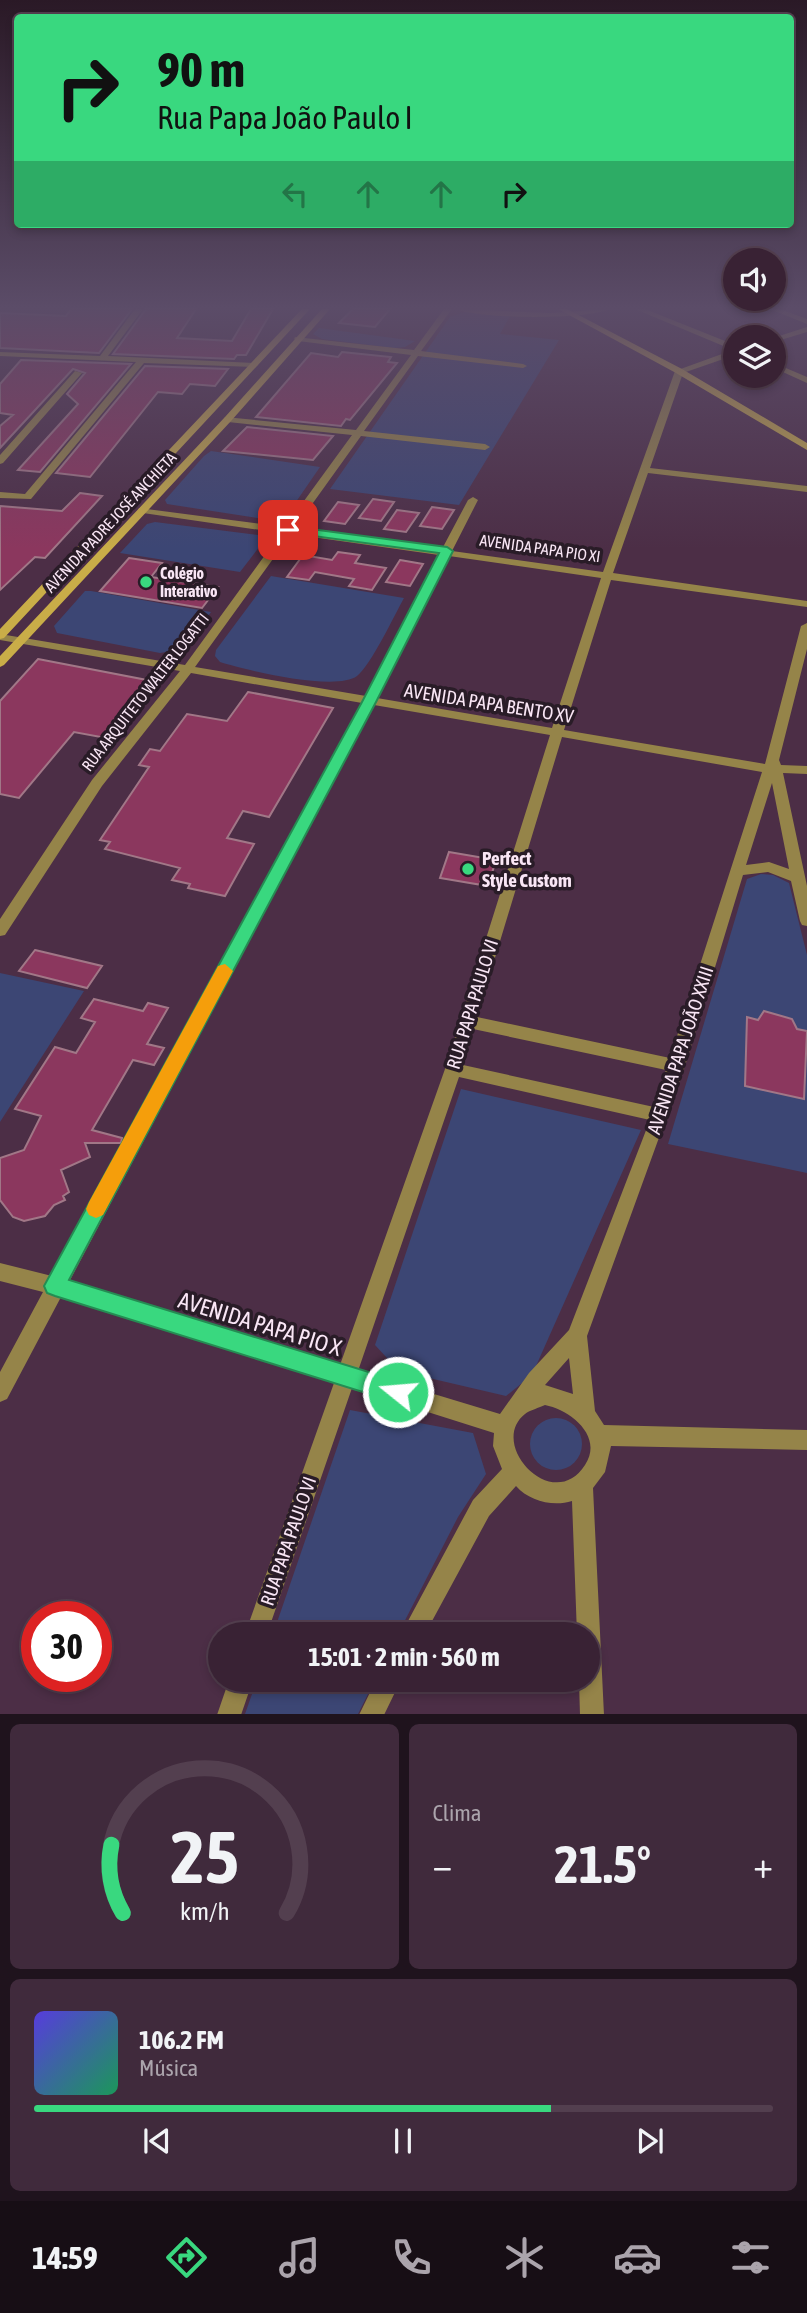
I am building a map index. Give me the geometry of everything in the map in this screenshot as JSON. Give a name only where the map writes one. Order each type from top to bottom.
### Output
[{"type":"main road","name":"AVENIDA PADRE JOSÉ ANCHIETA","points":[[0,636],[232,389]]},
{"type":"main road","name":"AVENIDA PADRE JOSÉ ANCHIETA","points":[[0,663],[254,389]]},
{"type":"main road","points":[[710,389],[807,447]]},
{"type":"street","points":[[0,461],[64,389]]},
{"type":"street","points":[[0,495],[28,497],[117,389]]},
{"type":"street","name":"RUA ARQUITETO WALTER LOGATTI","points":[[0,931],[97,783],[187,670],[390,389]]},
{"type":"street","name":"RUA PAPA PAULO VI","points":[[260,1622],[453,1069],[609,574],[674,389]]},
{"type":"street","points":[[228,419],[355,435],[485,447]]},
{"type":"street","points":[[647,470],[807,489]]},
{"type":"street","points":[[0,1392],[369,702],[473,500]]},
{"type":"street","name":"AVENIDA PAPA PIO XI","points":[[143,510],[807,604]]},
{"type":"street","name":"AVENIDA PAPA JOÃO XXIII","points":[[519,1405],[536,1380],[577,1336],[660,1115],[773,766],[807,626]]},
{"type":"street","name":"AVENIDA PAPA BENTO XV","points":[[0,636],[558,734],[807,770]]},
{"type":"street","points":[[773,766],[807,921]]},
{"type":"street","points":[[737,871],[769,867],[796,877]]},
{"type":"street","points":[[466,1021],[677,1066]]},
{"type":"street","points":[[453,1069],[660,1115]]},
{"type":"street","name":"AVENIDA PAPA PIO X","points":[[0,1272],[55,1286],[504,1426]]},
{"type":"street","name":"AVENIDA PAPA JOÃO XXIII","points":[[577,1336],[585,1411]]},
{"type":"street","points":[[544,1395],[559,1396],[585,1411],[599,1435],[598,1463],[582,1485],[554,1493],[532,1486],[514,1472],[504,1450],[504,1426],[519,1405],[544,1395]]},
{"type":"street","points":[[599,1435],[807,1440]]},
{"type":"street","points":[[419,1622],[481,1508],[514,1472]]},
{"type":"street","points":[[582,1485],[592,1714]]},
{"type":"street","points":[[229,1714],[237,1692]]},
{"type":"street","points":[[371,1714],[383,1692]]},
{"type":"shaded area","points":[[400,389],[529,389],[459,505],[330,489]]},
{"type":"shaded area","points":[[211,451],[320,467],[289,512],[270,520],[167,504],[165,500]]},
{"type":"shaded area","points":[[155,522],[258,535],[263,542],[240,572],[120,553],[147,524]]},
{"type":"shaded area","points":[[271,576],[404,598],[369,662],[357,676],[346,680],[330,682],[290,678],[220,662],[215,656],[216,650]]},
{"type":"shaded area","points":[[85,591],[211,612],[184,644],[160,653],[57,633],[54,626]]},
{"type":"shaded area","points":[[761,874],[773,875],[789,883],[807,955],[807,1173],[668,1144],[747,879]]},
{"type":"shaded area","points":[[0,973],[84,991],[0,1122]]},
{"type":"shaded area","points":[[461,1089],[641,1130],[532,1375],[506,1396],[399,1371],[375,1345]]},
{"type":"shaded area","points":[[350,1410],[473,1433],[486,1474],[458,1517],[404,1622],[277,1622]]},
{"type":"shaded area","points":[[556,1418],[566,1420],[574,1426],[580,1434],[580,1454],[574,1462],[566,1468],[556,1470],[546,1468],[538,1462],[532,1454],[530,1444],[532,1434],[538,1426],[546,1420]]},
{"type":"shaded area","points":[[253,1692],[369,1692],[358,1714],[245,1714]]},
{"type":"building","points":[[0,389],[55,389],[0,448],[0,426],[13,415],[0,413]]},
{"type":"building","points":[[71,389],[110,389],[40,472],[18,470],[78,404],[67,394]]},
{"type":"building","points":[[126,389],[186,389],[182,394],[158,392],[90,477],[56,473]]},
{"type":"building","points":[[280,389],[376,389],[350,420],[346,419],[341,426],[256,417]]},
{"type":"building","points":[[247,427],[333,436],[313,460],[223,451]]},
{"type":"building","points":[[80,493],[102,496],[45,558],[35,557],[0,590],[0,506],[62,511]]},
{"type":"building","points":[[373,499],[394,502],[381,521],[359,518]]},
{"type":"building","points":[[338,502],[359,505],[345,524],[324,521]]},
{"type":"building","points":[[432,507],[454,510],[442,529],[420,526]]},
{"type":"building","points":[[397,510],[419,513],[406,532],[384,529]]},
{"type":"building","points":[[338,552],[360,555],[355,563],[386,568],[372,590],[349,586],[354,579],[315,572],[309,580],[287,577],[303,555],[332,560]]},
{"type":"building","name":"Colégio Interativo","points":[[129,558],[162,563],[151,577],[218,587],[202,608],[100,591]]},
{"type":"building","points":[[400,560],[423,564],[410,586],[386,582]]},
{"type":"building","points":[[38,659],[152,681],[106,738],[74,732],[19,798],[0,794],[0,701]]},
{"type":"building","points":[[248,692],[333,708],[269,817],[243,811],[227,838],[254,844],[225,896],[188,888],[190,884],[172,880],[180,868],[105,849],[110,842],[100,840],[149,767],[139,765],[150,749],[160,751],[187,714],[227,721]]},
{"type":"building","name":"Perfect Style Custom","points":[[449,852],[496,860],[488,886],[440,878]]},
{"type":"building","points":[[35,950],[102,966],[87,988],[19,971]]},
{"type":"building","points":[[94,999],[143,1011],[148,1003],[168,1008],[147,1044],[164,1048],[154,1065],[133,1060],[92,1130],[122,1138],[121,1143],[85,1143],[90,1157],[61,1170],[69,1192],[63,1196],[65,1200],[54,1205],[45,1216],[24,1221],[13,1217],[0,1200],[0,1158],[24,1150],[41,1116],[15,1109],[55,1047],[76,1053],[95,1022],[81,1018]]},
{"type":"building","points":[[764,1011],[792,1019],[797,1029],[807,1031],[804,1099],[745,1086],[747,1017],[758,1020]]},
{"type":"slow traffic","points":[[96,1209],[225,971]]},
{"type":"place","name":"Colégio Interativo","points":[[146,582]]},
{"type":"place","name":"Perfect Style Custom","points":[[468,869]]},
{"type":"route","points":[[288,530],[447,551],[369,702],[55,1286],[398,1392]]}]
